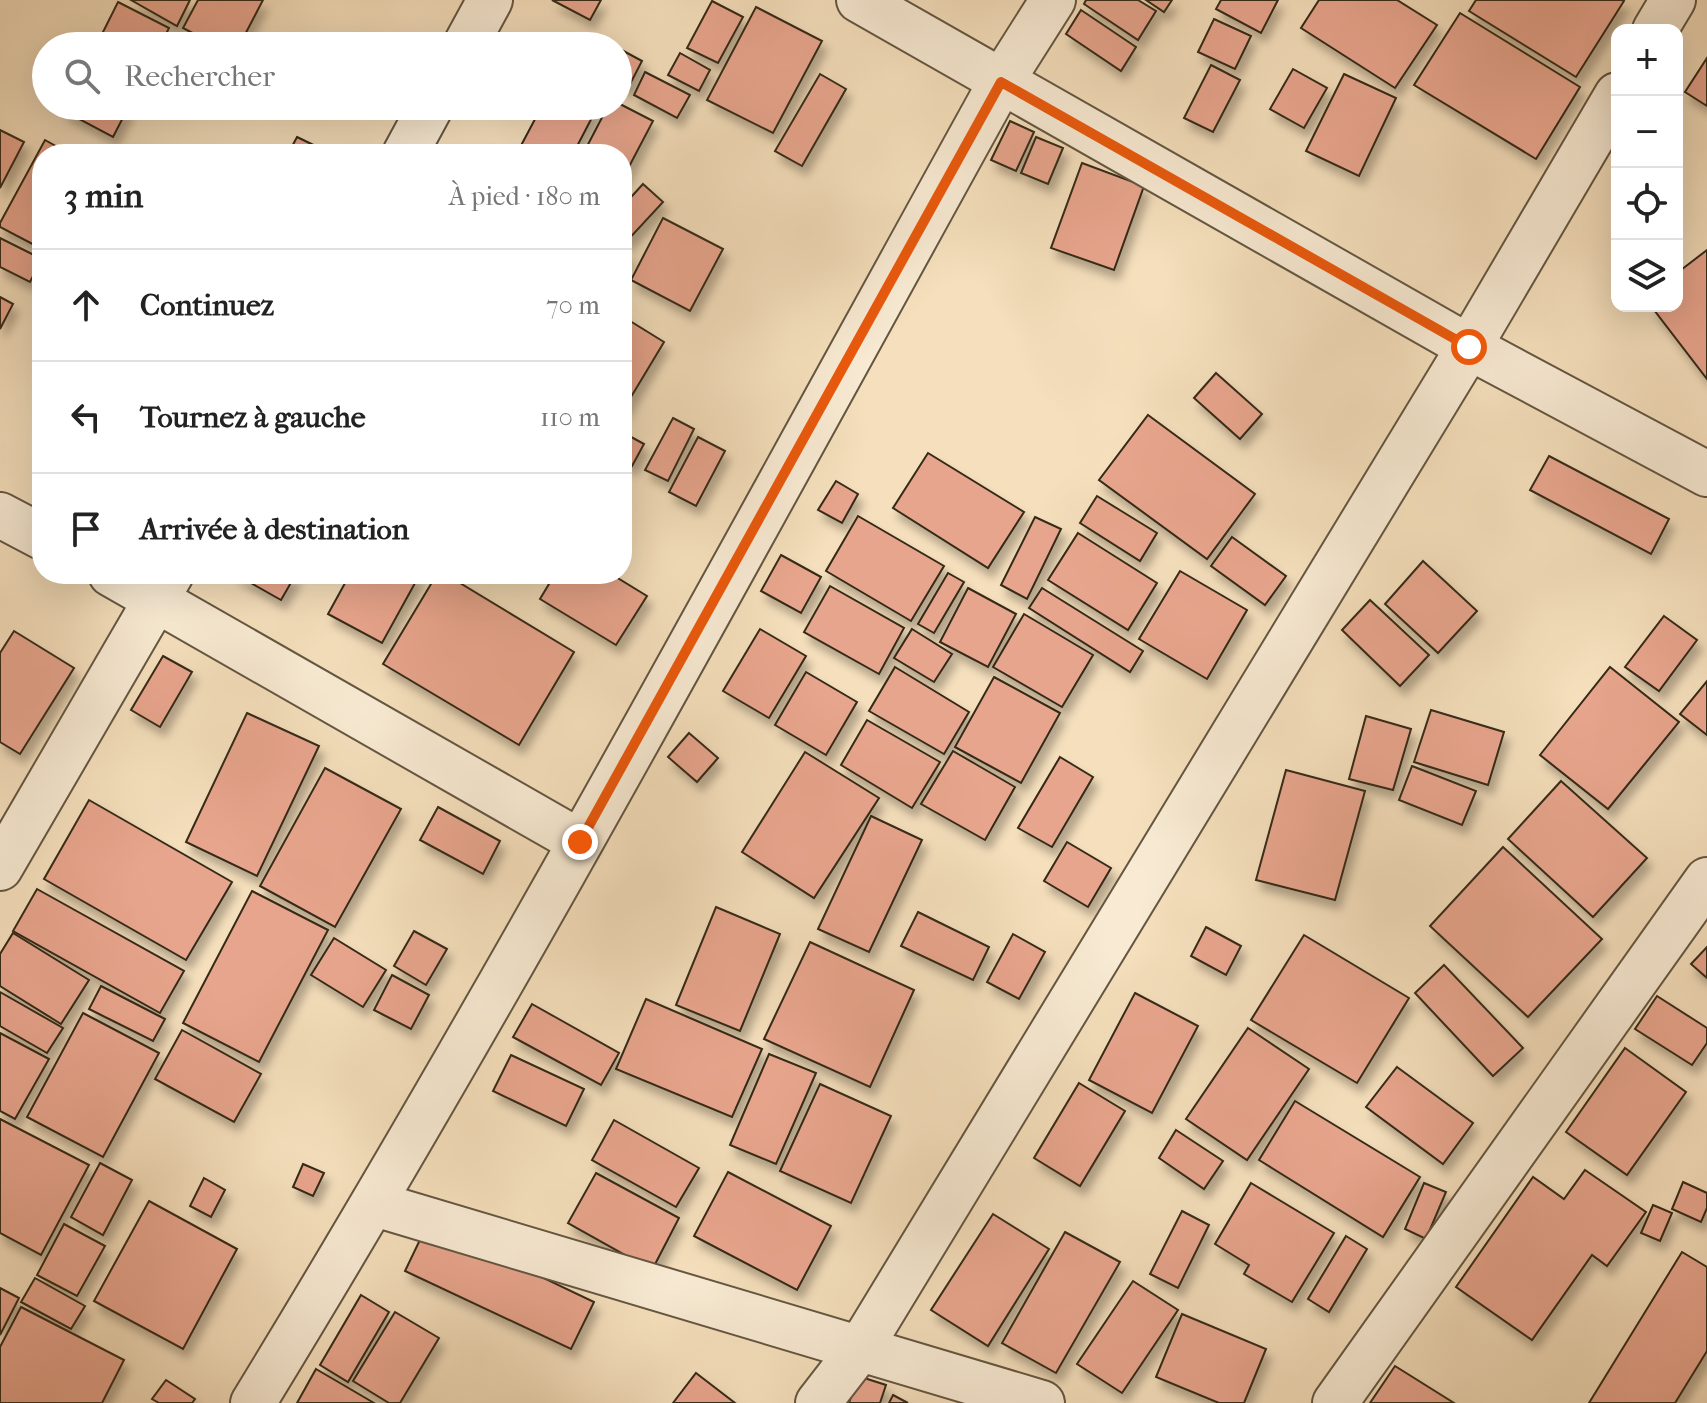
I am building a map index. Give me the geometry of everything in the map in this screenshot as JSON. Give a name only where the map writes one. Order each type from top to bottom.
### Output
[{"type":"street","points":[[473,32],[490,0]]},
{"type":"street","points":[[859,0],[1469,347],[1707,474]]},
{"type":"street","points":[[253,1403],[375,1204],[580,842],[1001,82],[1053,0]]},
{"type":"street","points":[[1659,24],[1673,0]]},
{"type":"street","points":[[818,1403],[859,1350],[1469,347],[1616,96]]},
{"type":"street","points":[[410,144],[423,120]]},
{"type":"street","points":[[0,515],[32,532]]},
{"type":"street","points":[[0,868],[164,586],[580,842]]},
{"type":"street","points":[[1335,1403],[1707,880]]},
{"type":"street","points":[[375,1204],[1042,1403]]},
{"type":"building","points":[[131,0],[190,0],[177,26]]},
{"type":"building","points":[[198,0],[263,0],[246,32],[191,32],[183,28]]},
{"type":"building","points":[[552,0],[601,0],[590,20]]},
{"type":"building","points":[[1086,0],[1138,0],[1156,11],[1138,40],[1084,4]]},
{"type":"building","points":[[1146,0],[1172,0],[1164,12]]},
{"type":"building","points":[[1221,0],[1278,0],[1261,33],[1216,9]]},
{"type":"building","points":[[1319,0],[1397,0],[1437,25],[1395,88],[1301,28]]},
{"type":"building","points":[[1476,0],[1624,1],[1576,77],[1469,11]]},
{"type":"building","points":[[712,1],[743,17],[718,63],[687,48]]},
{"type":"building","points":[[118,2],[169,28],[167,32],[103,32]]},
{"type":"building","points":[[756,7],[822,41],[773,133],[707,100]]},
{"type":"building","points":[[1081,10],[1136,47],[1121,71],[1066,34]]},
{"type":"building","points":[[1460,13],[1580,87],[1536,159],[1414,85]]},
{"type":"building","points":[[1214,19],[1251,36],[1235,69],[1198,52]]},
{"type":"building","points":[[680,53],[710,70],[699,91],[668,75]]},
{"type":"building","points":[[632,56],[642,61],[632,80]]},
{"type":"building","points":[[1707,58],[1707,106],[1685,92]]},
{"type":"building","points":[[1211,65],[1240,80],[1213,132],[1184,118]]},
{"type":"building","points":[[1293,69],[1327,88],[1304,128],[1270,109]]},
{"type":"building","points":[[645,72],[690,95],[677,118],[634,95]]},
{"type":"building","points":[[820,74],[846,89],[802,166],[775,151]]},
{"type":"building","points":[[1344,74],[1396,98],[1359,176],[1306,151]]},
{"type":"building","points":[[632,110],[653,121],[632,161],[632,144],[588,144],[601,120],[632,120]]},
{"type":"building","points":[[81,120],[122,120],[113,137]]},
{"type":"building","points":[[535,120],[591,120],[578,144],[522,144]]},
{"type":"building","points":[[1010,121],[1034,132],[1016,171],[991,160]]},
{"type":"building","points":[[0,130],[24,142],[0,188]]},
{"type":"building","points":[[297,137],[311,144],[293,144]]},
{"type":"building","points":[[1036,137],[1063,148],[1048,184],[1021,173]]},
{"type":"building","points":[[1082,163],[1144,186],[1114,270],[1051,248]]},
{"type":"building","points":[[32,164],[32,244],[0,227]]},
{"type":"building","points":[[643,184],[663,202],[632,236],[632,196]]},
{"type":"building","points":[[663,218],[723,249],[690,311],[632,278]]},
{"type":"building","points":[[0,238],[32,254],[30,282],[0,267]]},
{"type":"building","points":[[1707,250],[1707,379],[1656,312],[1683,312],[1683,268]]},
{"type":"building","points":[[0,297],[13,304],[0,329]]},
{"type":"building","points":[[632,322],[664,342],[632,395]]},
{"type":"building","points":[[1216,373],[1262,414],[1240,439],[1194,398]]},
{"type":"building","points":[[1148,415],[1255,494],[1207,559],[1099,480]]},
{"type":"building","points":[[673,418],[694,429],[668,481],[645,470]]},
{"type":"building","points":[[632,437],[644,444],[632,466]]},
{"type":"building","points":[[698,437],[725,451],[696,506],[669,492]]},
{"type":"building","points":[[928,453],[1024,512],[988,568],[893,508]]},
{"type":"building","points":[[1549,456],[1669,519],[1651,554],[1530,490]]},
{"type":"building","points":[[836,481],[858,494],[842,523],[818,510]]},
{"type":"building","points":[[1097,496],[1157,533],[1140,561],[1080,523]]},
{"type":"building","points":[[858,516],[944,566],[911,621],[826,571]]},
{"type":"building","points":[[1035,517],[1061,529],[1027,599],[1001,585]]},
{"type":"building","points":[[1078,533],[1157,583],[1128,630],[1048,580]]},
{"type":"building","points":[[1232,537],[1286,576],[1265,605],[1211,566]]},
{"type":"building","points":[[781,555],[821,577],[801,613],[761,591]]},
{"type":"building","points":[[1423,561],[1477,611],[1438,653],[1385,604]]},
{"type":"building","points":[[1180,571],[1247,610],[1207,679],[1139,639]]},
{"type":"building","points":[[948,573],[964,582],[934,633],[918,624]]},
{"type":"building","points":[[253,584],[290,584],[281,600]]},
{"type":"building","points":[[344,584],[414,584],[382,643],[328,614]]},
{"type":"building","points":[[431,584],[462,584],[574,652],[519,745],[383,664]]},
{"type":"building","points":[[549,584],[627,584],[647,596],[616,645],[540,599]]},
{"type":"building","points":[[830,586],[904,628],[879,674],[804,632]]},
{"type":"building","points":[[968,588],[1016,614],[988,667],[940,642]]},
{"type":"building","points":[[1042,588],[1143,651],[1130,672],[1029,608]]},
{"type":"building","points":[[1370,600],[1429,655],[1400,686],[1342,630]]},
{"type":"building","points":[[1024,614],[1093,655],[1062,707],[993,667]]},
{"type":"building","points":[[1664,616],[1697,640],[1659,691],[1625,667]]},
{"type":"building","points":[[760,629],[806,656],[769,718],[723,691]]},
{"type":"building","points":[[912,629],[952,654],[934,682],[894,658]]},
{"type":"building","points":[[14,631],[74,668],[20,754],[0,742],[0,653]]},
{"type":"building","points":[[163,656],[192,672],[160,727],[131,710]]},
{"type":"building","points":[[895,667],[969,712],[944,754],[869,711]]},
{"type":"building","points":[[1610,667],[1679,722],[1608,809],[1540,755]]},
{"type":"building","points":[[806,672],[857,702],[826,755],[775,725]]},
{"type":"building","points":[[994,677],[1060,713],[1021,783],[955,747]]},
{"type":"building","points":[[1707,681],[1707,735],[1680,714]]},
{"type":"building","points":[[1431,710],[1504,732],[1488,785],[1414,762]]},
{"type":"building","points":[[247,713],[319,746],[257,876],[186,842]]},
{"type":"building","points":[[1366,716],[1411,729],[1393,790],[1349,779]]},
{"type":"building","points":[[867,720],[940,762],[912,808],[841,765]]},
{"type":"building","points":[[689,733],[718,758],[697,782],[668,757]]},
{"type":"building","points":[[953,751],[1015,787],[985,840],[921,804]]},
{"type":"building","points":[[805,752],[879,798],[814,898],[742,852]]},
{"type":"building","points":[[1060,757],[1093,777],[1052,847],[1018,828]]},
{"type":"building","points":[[1412,766],[1476,791],[1462,825],[1399,800]]},
{"type":"building","points":[[325,768],[401,809],[335,927],[260,886]]},
{"type":"building","points":[[1286,770],[1365,791],[1335,900],[1256,880]]},
{"type":"building","points":[[1561,781],[1647,858],[1593,917],[1508,839]]},
{"type":"building","points":[[89,800],[232,882],[186,960],[44,879]]},
{"type":"building","points":[[438,807],[500,841],[483,874],[420,840]]},
{"type":"building","points":[[871,816],[922,840],[869,952],[818,929]]},
{"type":"building","points":[[1067,842],[1111,868],[1088,907],[1044,881]]},
{"type":"building","points":[[1503,847],[1602,939],[1528,1017],[1430,926]]},
{"type":"building","points":[[37,889],[184,971],[160,1013],[13,931]]},
{"type":"building","points":[[252,891],[328,930],[259,1062],[183,1023]]},
{"type":"building","points":[[716,907],[780,934],[740,1031],[676,1005]]},
{"type":"building","points":[[918,912],[989,947],[973,980],[901,946]]},
{"type":"building","points":[[1206,927],[1241,946],[1226,975],[1191,956]]},
{"type":"building","points":[[414,931],[447,949],[426,985],[394,966]]},
{"type":"building","points":[[13,933],[89,980],[61,1024],[0,986],[0,954]]},
{"type":"building","points":[[1013,934],[1045,952],[1019,999],[987,982]]},
{"type":"building","points":[[1304,935],[1409,998],[1357,1083],[1251,1020]]},
{"type":"building","points":[[334,938],[386,970],[363,1007],[311,975]]},
{"type":"building","points":[[810,942],[914,990],[870,1087],[764,1039]]},
{"type":"building","points":[[1707,947],[1707,978],[1691,964]]},
{"type":"building","points":[[1444,965],[1523,1048],[1493,1076],[1415,993]]},
{"type":"building","points":[[392,975],[429,995],[411,1029],[374,1010]]},
{"type":"building","points":[[101,986],[165,1019],[153,1041],[89,1009]]},
{"type":"building","points":[[0,992],[63,1028],[47,1053],[0,1026]]},
{"type":"building","points":[[1135,993],[1198,1026],[1152,1113],[1089,1080]]},
{"type":"building","points":[[1657,996],[1707,1028],[1707,1043],[1692,1065],[1635,1029]]},
{"type":"building","points":[[646,999],[762,1049],[732,1117],[616,1069]]},
{"type":"building","points":[[532,1004],[619,1053],[601,1085],[513,1037]]},
{"type":"building","points":[[83,1013],[159,1053],[103,1157],[27,1117]]},
{"type":"building","points":[[1248,1028],[1309,1069],[1247,1160],[1186,1119]]},
{"type":"building","points":[[182,1030],[261,1074],[234,1122],[155,1079]]},
{"type":"building","points":[[0,1033],[49,1059],[15,1119],[0,1111]]},
{"type":"building","points":[[1625,1048],[1686,1092],[1627,1175],[1566,1132]]},
{"type":"building","points":[[769,1054],[816,1073],[776,1164],[730,1145]]},
{"type":"building","points":[[511,1055],[584,1089],[566,1126],[493,1091]]},
{"type":"building","points":[[1397,1067],[1473,1123],[1443,1164],[1366,1107]]},
{"type":"building","points":[[1079,1083],[1125,1111],[1080,1186],[1034,1158]]},
{"type":"building","points":[[820,1084],[891,1116],[851,1203],[780,1171]]},
{"type":"building","points":[[1295,1101],[1420,1177],[1383,1237],[1259,1160]]},
{"type":"building","points":[[0,1119],[89,1165],[41,1255],[0,1233]]},
{"type":"building","points":[[614,1120],[699,1168],[676,1207],[592,1160]]},
{"type":"building","points":[[1176,1130],[1223,1161],[1204,1189],[1159,1158]]},
{"type":"building","points":[[100,1163],[132,1180],[103,1235],[71,1217]]},
{"type":"building","points":[[303,1164],[324,1173],[313,1196],[293,1187]]},
{"type":"building","points":[[1585,1170],[1646,1212],[1607,1266],[1592,1255],[1532,1340],[1456,1287],[1533,1177],[1564,1199]]},
{"type":"building","points":[[728,1172],[831,1226],[797,1290],[694,1236]]},
{"type":"building","points":[[596,1173],[679,1218],[652,1270],[568,1223]]},
{"type":"building","points":[[204,1178],[225,1190],[211,1217],[190,1206]]},
{"type":"building","points":[[1683,1182],[1707,1193],[1707,1208],[1701,1222],[1672,1209]]},
{"type":"building","points":[[1251,1183],[1334,1233],[1292,1302],[1244,1274],[1249,1265],[1215,1244]]},
{"type":"building","points":[[1424,1183],[1446,1192],[1426,1239],[1405,1229]]},
{"type":"building","points":[[149,1201],[237,1249],[183,1349],[94,1301]]},
{"type":"building","points":[[1653,1205],[1672,1213],[1660,1241],[1641,1233]]},
{"type":"building","points":[[1182,1211],[1209,1225],[1178,1288],[1150,1274]]},
{"type":"building","points":[[993,1214],[1049,1249],[988,1346],[931,1310]]},
{"type":"building","points":[[428,1223],[594,1302],[571,1349],[405,1271]]},
{"type":"building","points":[[64,1224],[105,1246],[77,1296],[37,1275]]},
{"type":"building","points":[[1065,1232],[1120,1262],[1056,1373],[1002,1343]]},
{"type":"building","points":[[1346,1236],[1367,1249],[1329,1312],[1308,1299]]},
{"type":"building","points":[[1682,1252],[1707,1267],[1707,1351],[1675,1403],[1589,1403]]},
{"type":"building","points":[[35,1278],[85,1306],[71,1329],[21,1302]]},
{"type":"building","points":[[1133,1281],[1178,1310],[1122,1393],[1077,1364]]},
{"type":"building","points":[[0,1288],[19,1298],[0,1335]]},
{"type":"building","points":[[361,1295],[389,1312],[348,1382],[320,1365]]},
{"type":"building","points":[[21,1307],[124,1360],[102,1403],[0,1403],[0,1347]]},
{"type":"building","points":[[395,1312],[439,1338],[400,1403],[389,1403],[353,1381]]},
{"type":"building","points":[[1182,1314],[1266,1349],[1244,1403],[1219,1403],[1156,1377]]},
{"type":"building","points":[[1395,1366],[1454,1403],[1370,1403]]},
{"type":"building","points":[[316,1369],[374,1403],[297,1403]]},
{"type":"building","points":[[696,1373],[735,1403],[673,1403]]},
{"type":"building","points":[[858,1376],[886,1385],[880,1403],[849,1403]]},
{"type":"building","points":[[166,1380],[195,1399],[192,1403],[159,1403],[152,1399]]},
{"type":"building","points":[[893,1395],[908,1403],[889,1403]]},
{"type":"route","points":[[580,842],[1001,82],[1469,347]]}]
